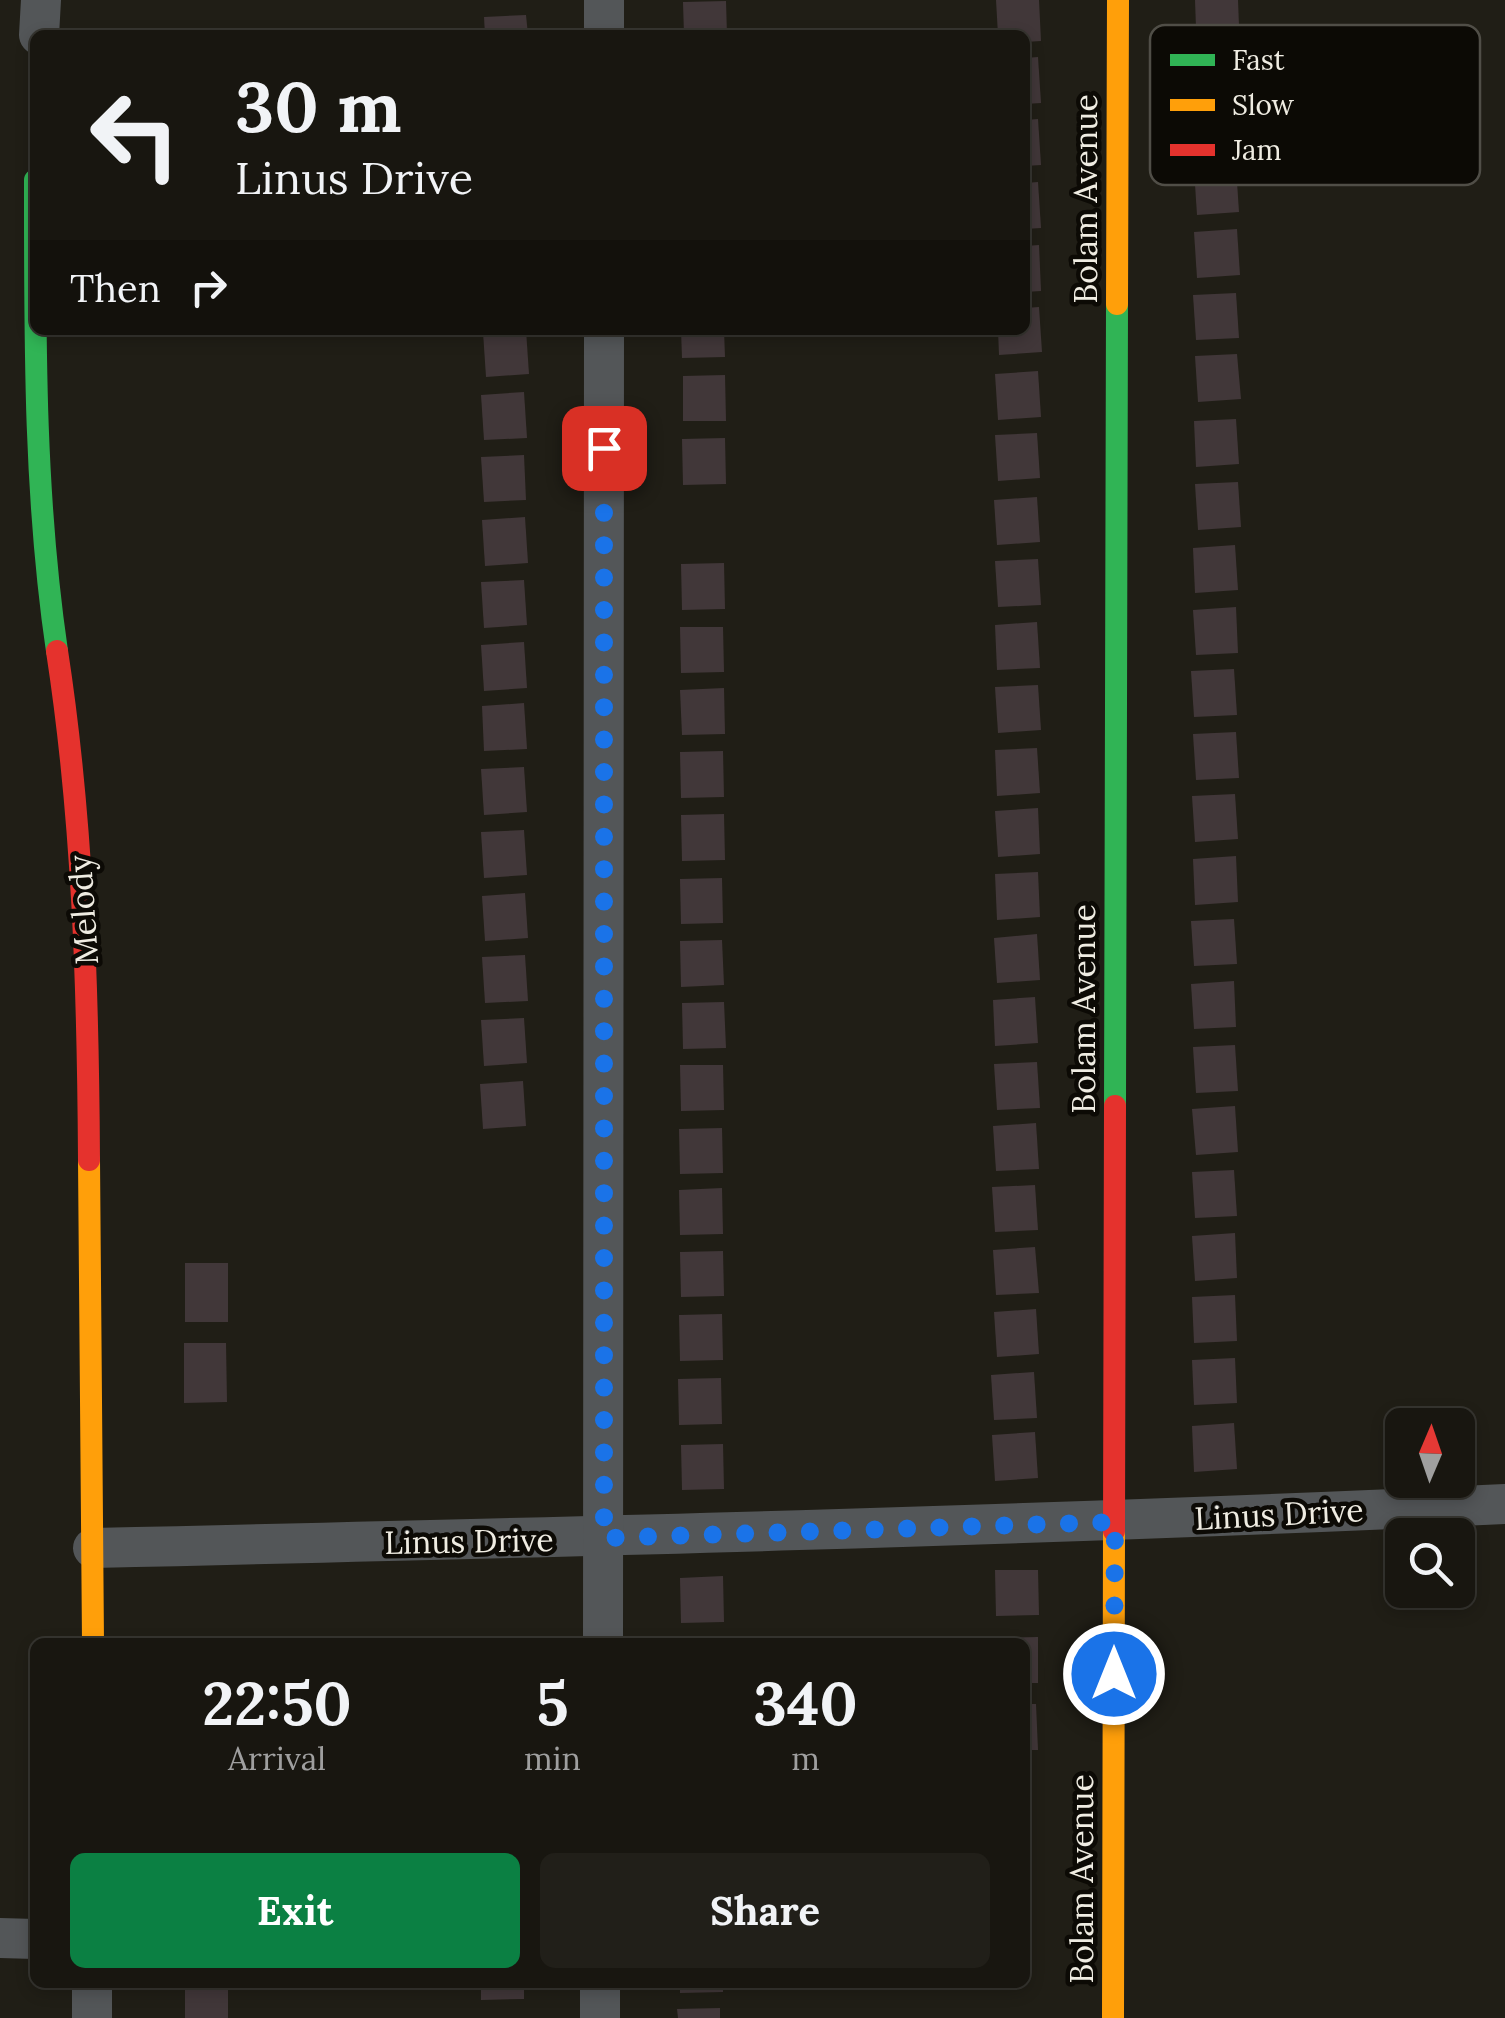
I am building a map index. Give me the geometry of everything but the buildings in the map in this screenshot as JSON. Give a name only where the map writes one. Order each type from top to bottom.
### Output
[{"type":"street","points":[[39,30],[41,0]]},
{"type":"street","points":[[604,0],[604,30]]},
{"type":"street","name":"Bolam Avenue","points":[[1113,2018],[1118,0]]},
{"type":"street","name":"Melody","points":[[35,335],[45,567],[73,755],[88,984],[93,1638]]},
{"type":"street","points":[[603,1638],[604,335]]},
{"type":"street","name":"Linus Drive","points":[[93,1548],[604,1538],[1115,1522],[1505,1504]]},
{"type":"street","points":[[0,1938],[30,1939]]},
{"type":"street","points":[[92,1988],[92,2018]]},
{"type":"street","points":[[600,1988],[600,2018]]},
{"type":"traffic: fast","points":[[1115,1106],[1117,304]]},
{"type":"traffic: fast","points":[[36,335],[40,475],[57,651]]},
{"type":"traffic: slow","points":[[1117,304],[1118,0]]},
{"type":"traffic: slow","points":[[89,1160],[93,1638]]},
{"type":"traffic: slow","points":[[1113,2018],[1114,1531]]},
{"type":"traffic: jam","points":[[57,651],[73,778],[82,905],[89,1160]]},
{"type":"traffic: jam","points":[[1114,1531],[1115,1106]]},
{"type":"route","points":[[604,448],[604,1538],[1115,1522],[1114,1674]]}]
